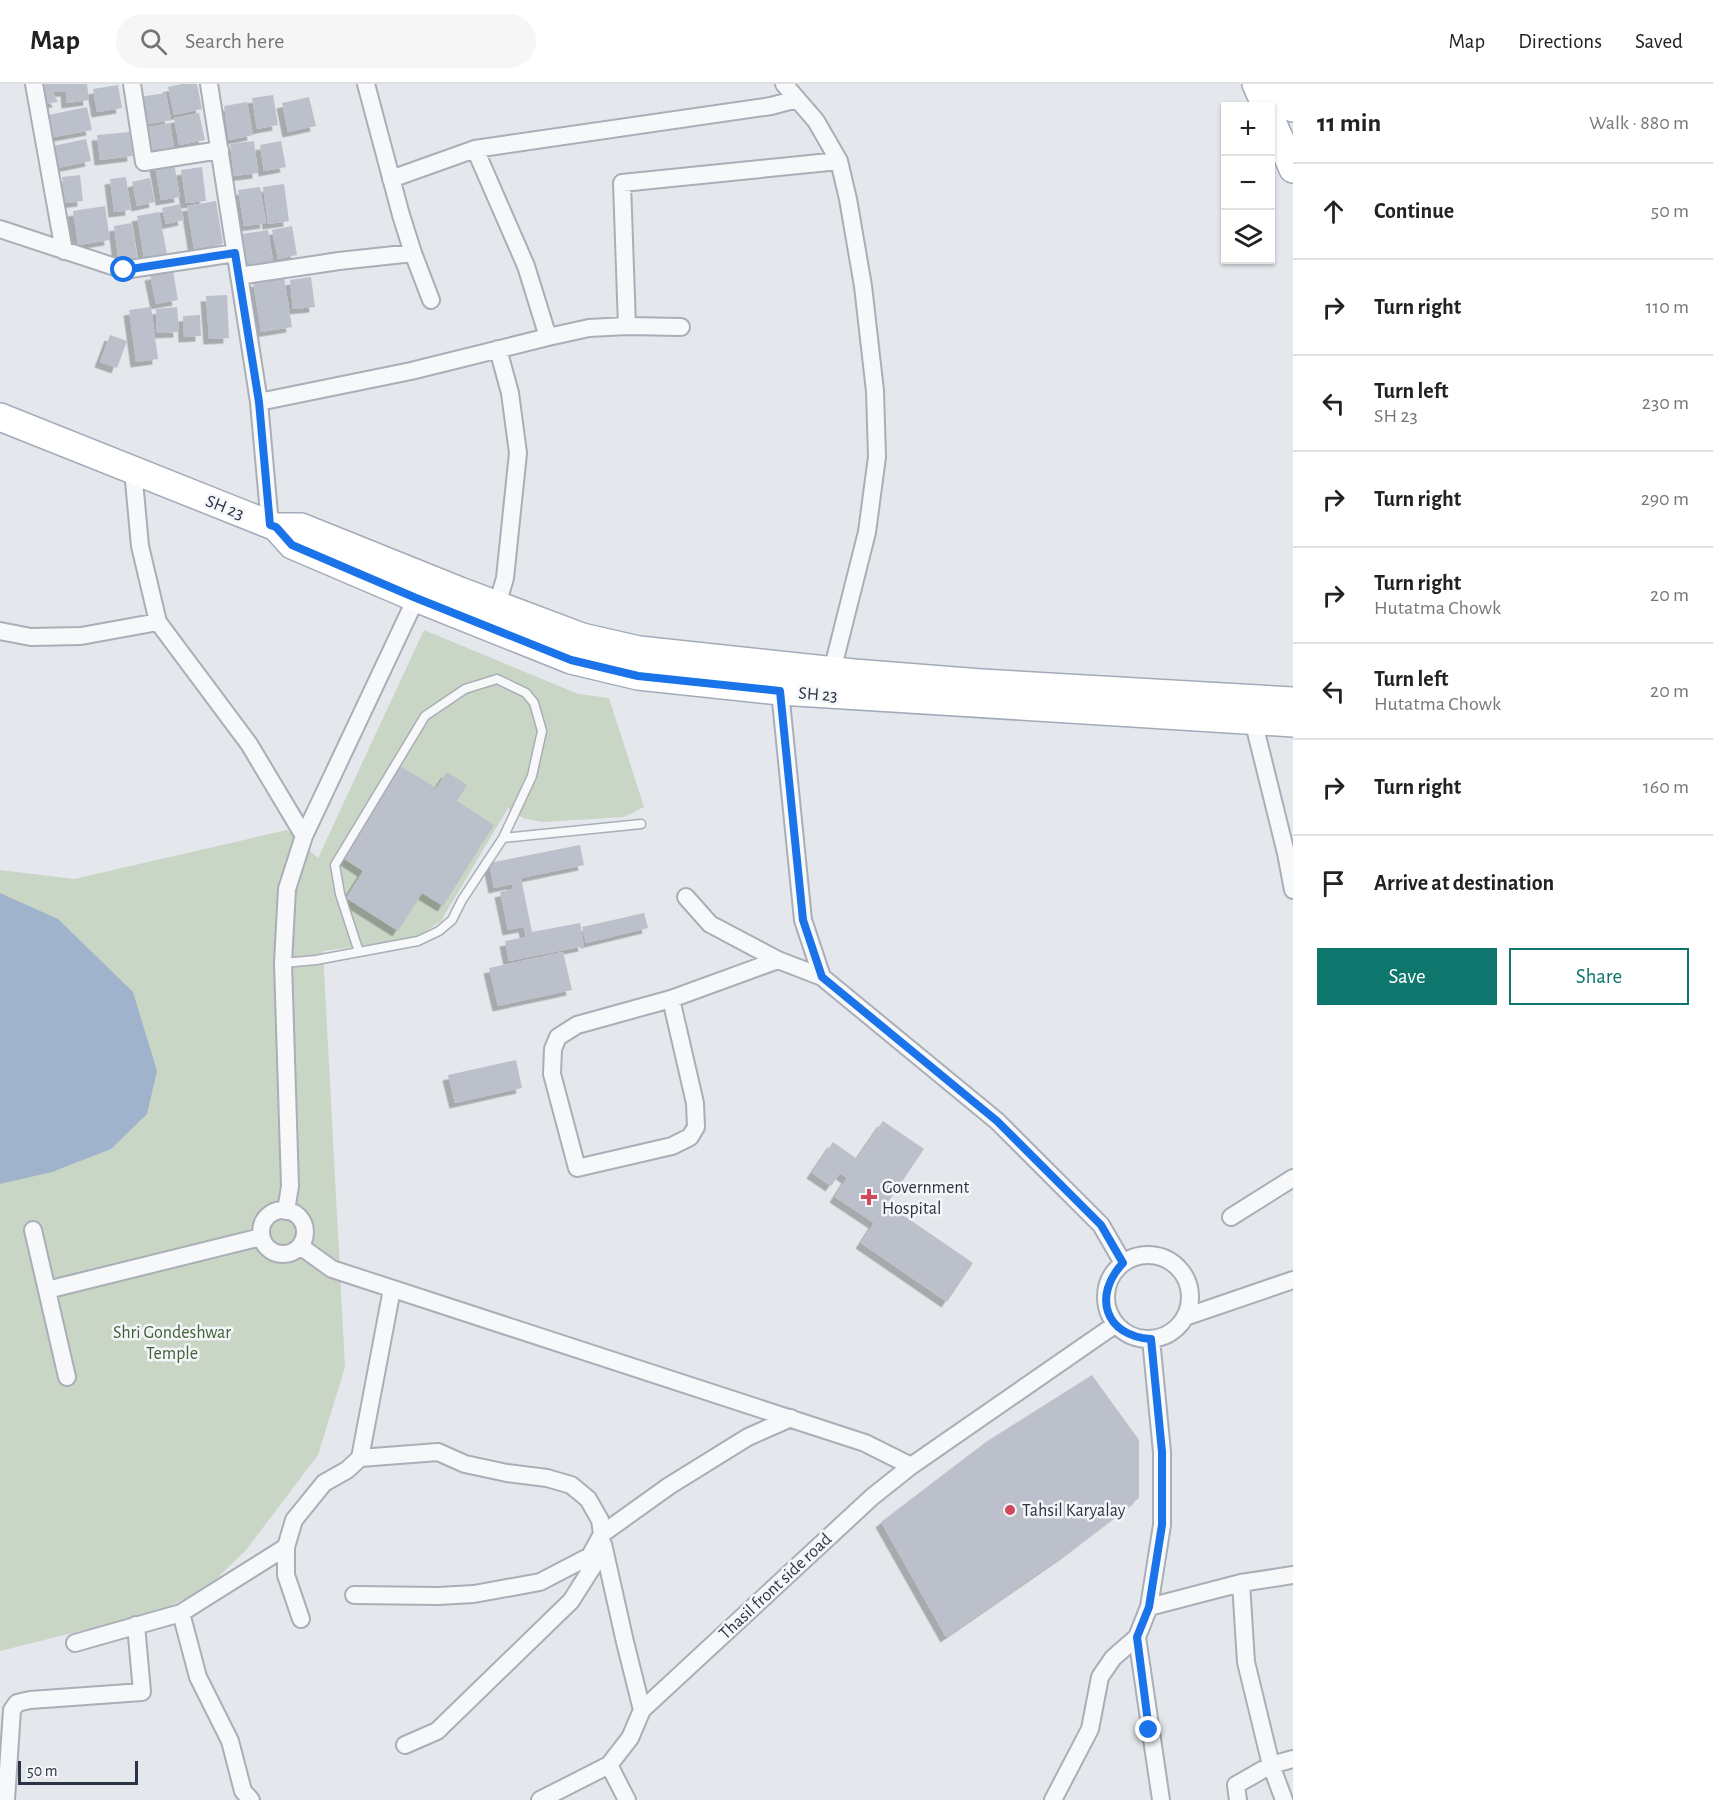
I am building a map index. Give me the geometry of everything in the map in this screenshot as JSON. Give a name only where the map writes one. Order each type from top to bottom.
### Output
[{"type":"main road","points":[[1256,84],[1264,102]]},
{"type":"main road","points":[[1282,84],[1293,108]]},
{"type":"main road","points":[[1275,129],[1293,170]]},
{"type":"main road","name":"SH 23","points":[[0,417],[273,526],[301,527],[337,553],[421,587]]},
{"type":"main road","points":[[421,587],[497,605],[533,632]]},
{"type":"main road","points":[[421,587],[533,632],[582,637],[781,679],[1254,710],[1293,723]]},
{"type":"main road","points":[[1254,710],[1293,701]]},
{"type":"street","points":[[34,84],[64,251]]},
{"type":"street","points":[[132,84],[144,162],[219,150]]},
{"type":"street","points":[[209,84],[259,402],[273,526]]},
{"type":"street","points":[[366,84],[391,179],[413,252],[431,300]]},
{"type":"street","points":[[784,84],[816,121],[839,161],[848,199],[864,296],[875,391],[877,457],[867,532],[829,683]]},
{"type":"street","points":[[391,179],[475,149],[771,106],[797,99]]},
{"type":"street","points":[[475,149],[525,266],[548,336]]},
{"type":"street","points":[[627,326],[622,183],[839,161]]},
{"type":"street","points":[[0,229],[124,270],[235,253]]},
{"type":"street","points":[[239,276],[413,252]]},
{"type":"street","points":[[259,402],[411,371],[548,336],[589,328],[681,327]]},
{"type":"street","points":[[497,605],[505,578],[518,453],[510,393],[498,349]]},
{"type":"street","points":[[133,470],[140,546],[158,622],[249,744],[304,836]]},
{"type":"street","points":[[286,1211],[290,1186],[284,963],[287,889],[304,836],[421,587]]},
{"type":"street","points":[[0,631],[32,637],[81,636],[158,622]]},
{"type":"street","points":[[781,679],[803,920],[822,977]]},
{"type":"street","points":[[1254,710],[1293,890]]},
{"type":"street","points":[[686,897],[710,924],[778,960],[822,977],[997,1121],[1101,1225],[1123,1263]]},
{"type":"street","points":[[671,999],[695,1103],[696,1127],[690,1137],[672,1146],[578,1168],[552,1074],[553,1049],[558,1037],[577,1025],[671,999],[778,960]]},
{"type":"street","points":[[1231,1217],[1293,1178]]},
{"type":"street","points":[[286,1211],[297,1215],[302,1220],[305,1235],[294,1252],[280,1255],[268,1249],[261,1236],[261,1229],[268,1216],[275,1212],[286,1211]]},
{"type":"street","points":[[33,1230],[67,1377]]},
{"type":"street","points":[[47,1290],[261,1236]]},
{"type":"street","points":[[300,1246],[332,1269],[865,1443],[911,1466]]},
{"type":"street","points":[[1135,1256],[1163,1257],[1175,1265],[1184,1276],[1189,1290],[1190,1304],[1185,1317],[1176,1328],[1164,1336],[1151,1339],[1138,1338],[1126,1333],[1109,1313],[1106,1300],[1107,1286],[1113,1273],[1135,1256]]},
{"type":"street","points":[[1185,1317],[1293,1280]]},
{"type":"street","points":[[301,1619],[286,1575],[286,1547],[294,1520],[324,1483],[347,1470],[360,1458],[392,1289]]},
{"type":"street","name":"Thasil front side road","points":[[642,1710],[872,1497],[911,1466],[1116,1324]]},
{"type":"street","points":[[1053,1800],[1090,1729],[1100,1677],[1113,1658],[1137,1637],[1149,1607],[1162,1525],[1162,1452],[1151,1339]]},
{"type":"street","points":[[354,1595],[474,1594],[540,1582],[590,1556],[602,1534],[669,1486],[748,1437],[791,1418]]},
{"type":"street","points":[[360,1458],[438,1452],[465,1464],[507,1473],[547,1478],[571,1485],[588,1499],[600,1520],[625,1642],[642,1710],[630,1738],[609,1765],[540,1800]]},
{"type":"street","points":[[405,1745],[437,1731],[571,1601],[597,1560],[602,1534]]},
{"type":"street","points":[[75,1643],[181,1612],[286,1547]]},
{"type":"street","points":[[1149,1607],[1241,1583],[1293,1575]]},
{"type":"street","points":[[1241,1583],[1246,1662],[1270,1765],[1284,1800]]},
{"type":"street","points":[[181,1612],[198,1677],[230,1741],[243,1791],[250,1800]]},
{"type":"street","points":[[6,1800],[12,1710],[17,1703],[30,1700],[142,1692],[136,1625]]},
{"type":"street","points":[[1137,1637],[1161,1800]]},
{"type":"street","points":[[1238,1800],[1236,1785],[1270,1765],[1293,1759]]},
{"type":"street","points":[[609,1765],[627,1800]]},
{"type":"lane","points":[[284,963],[359,952],[418,941],[439,931],[452,920],[462,900],[503,838],[532,777],[542,731],[534,703],[526,693],[497,679],[465,689],[425,716],[335,865],[340,894],[359,952]]},
{"type":"lane","points":[[503,838],[641,824]]},
{"type":"green space","name":"Shri Gondeshwar Temple","points":[[424,630],[578,694],[609,698],[644,807],[624,817],[542,822],[523,818],[508,808],[441,921],[414,939],[323,951],[345,1367],[318,1455],[246,1550],[209,1586],[161,1611],[0,1651],[0,870],[74,879],[287,830],[318,858]]},
{"type":"water","points":[[0,893],[58,919],[133,992],[157,1071],[147,1114],[111,1149],[52,1172],[0,1184]]},
{"type":"building","points":[[41,84],[87,84],[89,100],[67,103],[66,91],[53,92],[58,102],[43,104]]},
{"type":"building","points":[[197,84],[202,109],[174,115],[168,87]]},
{"type":"building","points":[[118,85],[122,108],[97,112],[93,89]]},
{"type":"building","points":[[166,93],[171,120],[143,125],[139,97]]},
{"type":"building","points":[[273,95],[278,125],[257,129],[252,98]]},
{"type":"building","points":[[309,97],[316,126],[288,132],[282,103]]},
{"type":"building","points":[[247,102],[253,135],[229,140],[224,106]]},
{"type":"building","points":[[87,107],[92,130],[49,138],[44,116]]},
{"type":"building","points":[[199,113],[205,140],[179,145],[174,118]]},
{"type":"building","points":[[170,123],[174,148],[148,152],[144,128]]},
{"type":"building","points":[[130,132],[133,156],[100,160],[97,135]]},
{"type":"building","points":[[86,139],[91,161],[57,168],[53,146]]},
{"type":"building","points":[[254,141],[258,173],[234,176],[230,144]]},
{"type":"building","points":[[281,141],[286,167],[264,171],[260,145]]},
{"type":"building","points":[[174,163],[180,197],[161,200],[155,165]]},
{"type":"building","points":[[202,167],[206,201],[186,203],[181,170]]},
{"type":"building","points":[[80,175],[83,201],[65,203],[62,177]]},
{"type":"building","points":[[126,177],[131,210],[114,212],[110,179]]},
{"type":"building","points":[[150,178],[155,202],[137,206],[132,182]]},
{"type":"building","points":[[284,184],[289,221],[268,224],[263,187]]},
{"type":"building","points":[[260,187],[266,223],[244,226],[238,190]]},
{"type":"building","points":[[216,201],[223,244],[194,249],[187,206]]},
{"type":"building","points":[[180,204],[184,220],[166,224],[162,208]]},
{"type":"building","points":[[105,206],[110,240],[78,245],[73,211]]},
{"type":"building","points":[[159,212],[167,254],[144,258],[137,216]]},
{"type":"building","points":[[132,223],[138,262],[119,264],[114,226]]},
{"type":"building","points":[[292,226],[297,255],[278,259],[272,230]]},
{"type":"building","points":[[268,230],[273,261],[247,265],[242,234]]},
{"type":"building","points":[[173,271],[178,300],[156,304],[150,275]]},
{"type":"building","points":[[284,277],[292,327],[261,332],[253,282]]},
{"type":"building","points":[[311,277],[315,307],[293,309],[290,280]]},
{"type":"building","points":[[227,295],[229,338],[209,339],[206,296]]},
{"type":"building","points":[[151,307],[158,359],[136,362],[129,310]]},
{"type":"building","points":[[177,307],[179,332],[157,333],[156,309]]},
{"type":"building","points":[[200,315],[201,336],[184,337],[183,316]]},
{"type":"building","points":[[110,335],[127,341],[117,368],[100,362]]},
{"type":"building","points":[[400,766],[436,788],[447,772],[467,785],[457,801],[494,825],[443,906],[422,893],[398,931],[346,898],[363,871],[343,858]]},
{"type":"building","points":[[580,845],[584,865],[521,878],[532,932],[580,923],[584,946],[509,961],[505,941],[526,937],[524,927],[508,930],[500,892],[513,889],[512,884],[494,888],[489,863]]},
{"type":"building","points":[[644,913],[648,928],[586,943],[582,927]]},
{"type":"building","points":[[563,952],[572,990],[498,1006],[489,968]]},
{"type":"building","points":[[516,1060],[522,1088],[455,1103],[448,1075]]},
{"type":"building","points":[[883,1121],[924,1149],[887,1204],[973,1263],[947,1302],[861,1243],[874,1223],[835,1197],[847,1178],[840,1173],[831,1186],[812,1173],[833,1142],[857,1159]]},
{"type":"building","name":"Tahsil Karyalay","points":[[1092,1375],[1139,1440],[1139,1498],[1066,1554],[946,1637],[881,1522],[986,1442]]},
{"type":"place","name":"Government Hospital","points":[[869,1197]]},
{"type":"place","name":"Tahsil Karyalay","points":[[1010,1510]]},
{"type":"route","points":[[124,270],[235,253],[259,402],[270,525],[276,527],[292,545],[571,660],[638,676],[780,691],[803,920],[822,977],[997,1121],[1101,1225],[1123,1263],[1113,1273],[1107,1286],[1106,1300],[1109,1313],[1126,1333],[1138,1338],[1151,1339],[1162,1452],[1162,1525],[1149,1607],[1137,1637],[1149,1730]]}]
